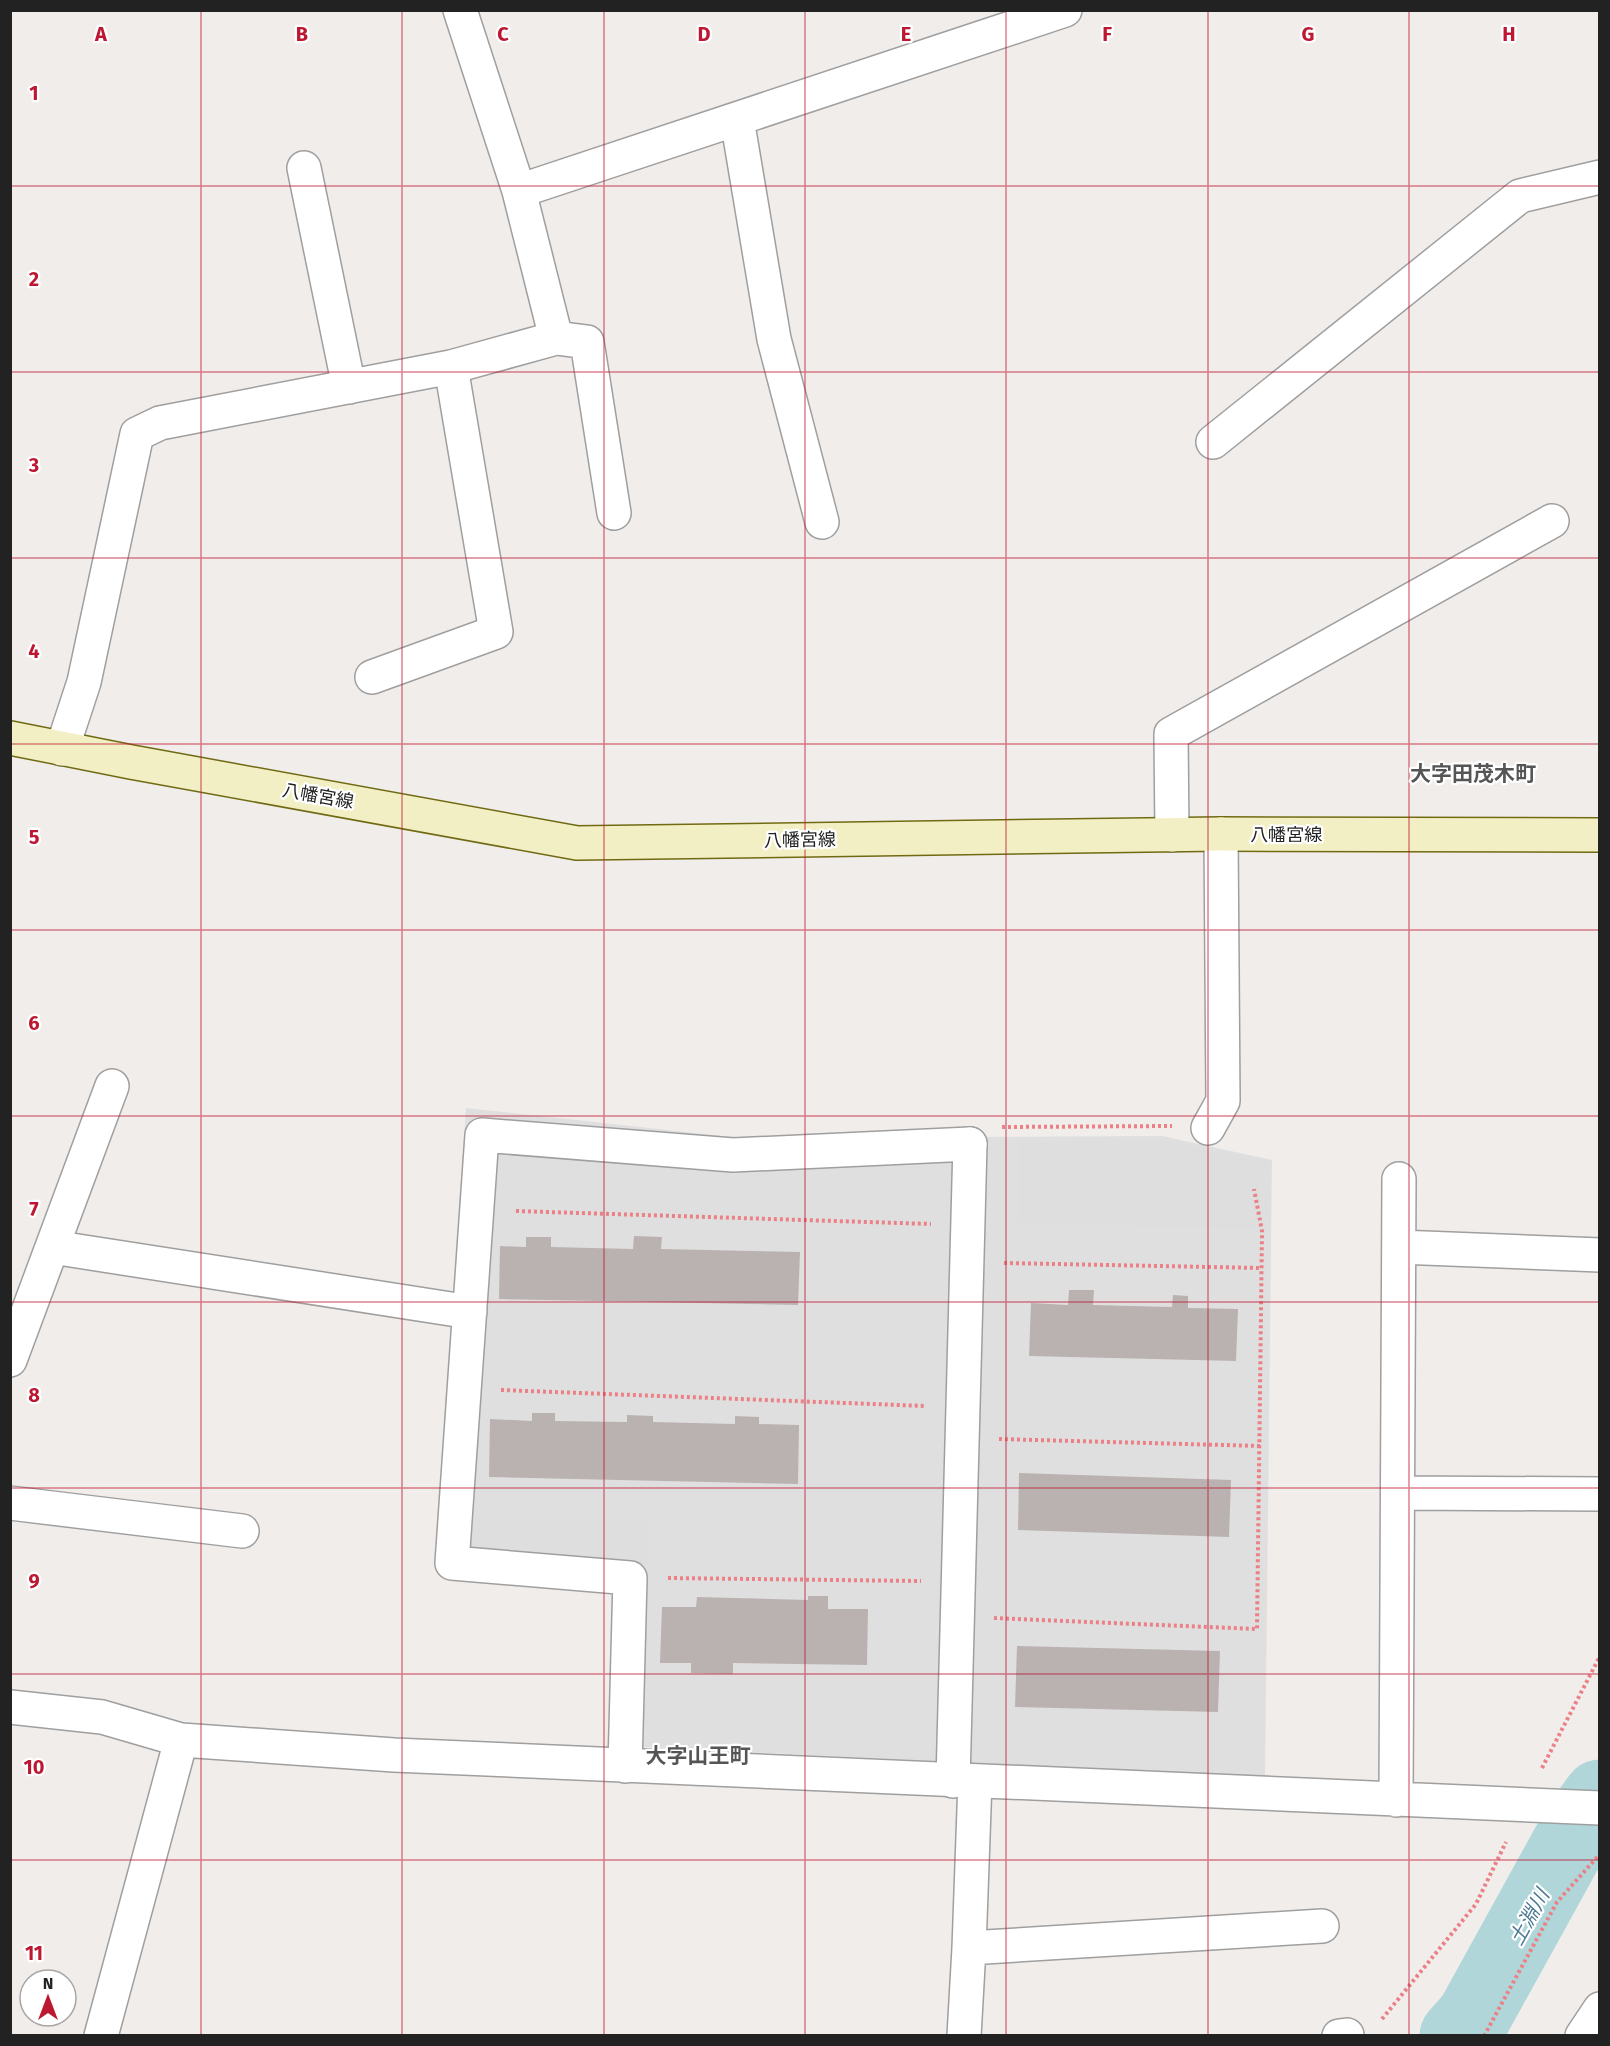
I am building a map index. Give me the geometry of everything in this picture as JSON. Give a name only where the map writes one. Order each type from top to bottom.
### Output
[{"type":"main road","name":"八幡宮線","points":[[10,738],[577,843],[1221,834],[1599,835]]},
{"type":"street","points":[[460,10],[519,190],[556,338]]},
{"type":"street","points":[[519,190],[1065,10]]},
{"type":"street","points":[[737,119],[774,339],[822,522]]},
{"type":"street","points":[[304,168],[349,387]]},
{"type":"street","points":[[1213,442],[1520,196],[1599,177]]},
{"type":"street","points":[[62,749],[84,682],[137,434],[160,423],[452,367],[556,338],[587,342],[614,513]]},
{"type":"street","points":[[372,677],[496,632],[452,367]]},
{"type":"street","points":[[1172,835],[1171,734],[1552,521]]},
{"type":"street","points":[[1208,1128],[1223,1101],[1221,834]]},
{"type":"street","points":[[10,1360],[112,1086]]},
{"type":"street","points":[[625,1766],[630,1578],[452,1563],[483,1135],[733,1155],[970,1144],[957,1617],[969,1948],[964,2036]]},
{"type":"street","points":[[1396,1800],[1399,1179]]},
{"type":"street","points":[[52,1247],[470,1312]]},
{"type":"street","points":[[1399,1247],[1599,1255]]},
{"type":"street","points":[[1398,1493],[1599,1494]]},
{"type":"street","points":[[10,1503],[242,1531]]},
{"type":"street","points":[[10,1707],[102,1717],[181,1740],[394,1755],[1530,1807],[1599,1808]]},
{"type":"street","points":[[101,2036],[181,1740]]},
{"type":"street","points":[[969,1948],[1322,1926]]},
{"type":"street","points":[[1582,2036],[1599,2009]]},
{"type":"street","points":[[1340,2036],[1361,2031]]},
{"type":"path","points":[[970,1144],[1000,1126],[1208,1128]]},
{"type":"path","points":[[957,1617],[1257,1629],[1262,1231],[1254,1189]]},
{"type":"path","points":[[477,1210],[968,1225]]},
{"type":"path","points":[[967,1262],[1262,1268]]},
{"type":"path","points":[[464,1389],[1260,1446]]},
{"type":"path","points":[[630,1578],[958,1581]]},
{"type":"path","points":[[1361,2031],[1476,1904],[1530,1807],[1599,1656]]},
{"type":"path","points":[[1484,2036],[1557,1902],[1599,1854]]},
{"type":"shaded area","points":[[466,1108],[740,1138],[1162,1136],[1272,1160],[1265,1777],[640,1747],[643,1587],[436,1569]]},
{"type":"shaded area","points":[[1162,1140],[1270,1162],[1270,1229],[1018,1224],[1020,1142]]},
{"type":"shaded area","points":[[464,1519],[647,1522],[647,1564],[597,1563],[473,1551],[463,1538]]},
{"type":"building","points":[[634,1236],[662,1237],[661,1249],[800,1252],[798,1305],[499,1299],[500,1246],[526,1247],[526,1237],[551,1237],[551,1247],[633,1249]]},
{"type":"building","points":[[1069,1290],[1094,1290],[1093,1305],[1172,1307],[1173,1295],[1188,1296],[1188,1308],[1238,1309],[1236,1361],[1029,1356],[1031,1303],[1068,1305]]},
{"type":"building","points":[[532,1413],[555,1413],[555,1421],[627,1422],[627,1415],[653,1416],[653,1422],[735,1424],[735,1416],[759,1417],[759,1424],[799,1425],[798,1484],[489,1477],[490,1419],[532,1421]]},
{"type":"building","points":[[1019,1473],[1231,1480],[1229,1537],[1018,1530]]},
{"type":"building","points":[[808,1596],[828,1596],[828,1609],[868,1609],[867,1665],[733,1663],[733,1674],[691,1673],[691,1663],[660,1663],[662,1607],[696,1607],[697,1597],[808,1600]]},
{"type":"building","points":[[1017,1646],[1220,1651],[1218,1712],[1015,1707]]},
{"type":"waterway","name":"土淵川","points":[[1457,2036],[1473,2018],[1579,1826],[1600,1797]]},
{"type":"district","name":"大字田茂木町","points":[[1473,774]]},
{"type":"district","name":"大字山王町","points":[[698,1756]]}]
